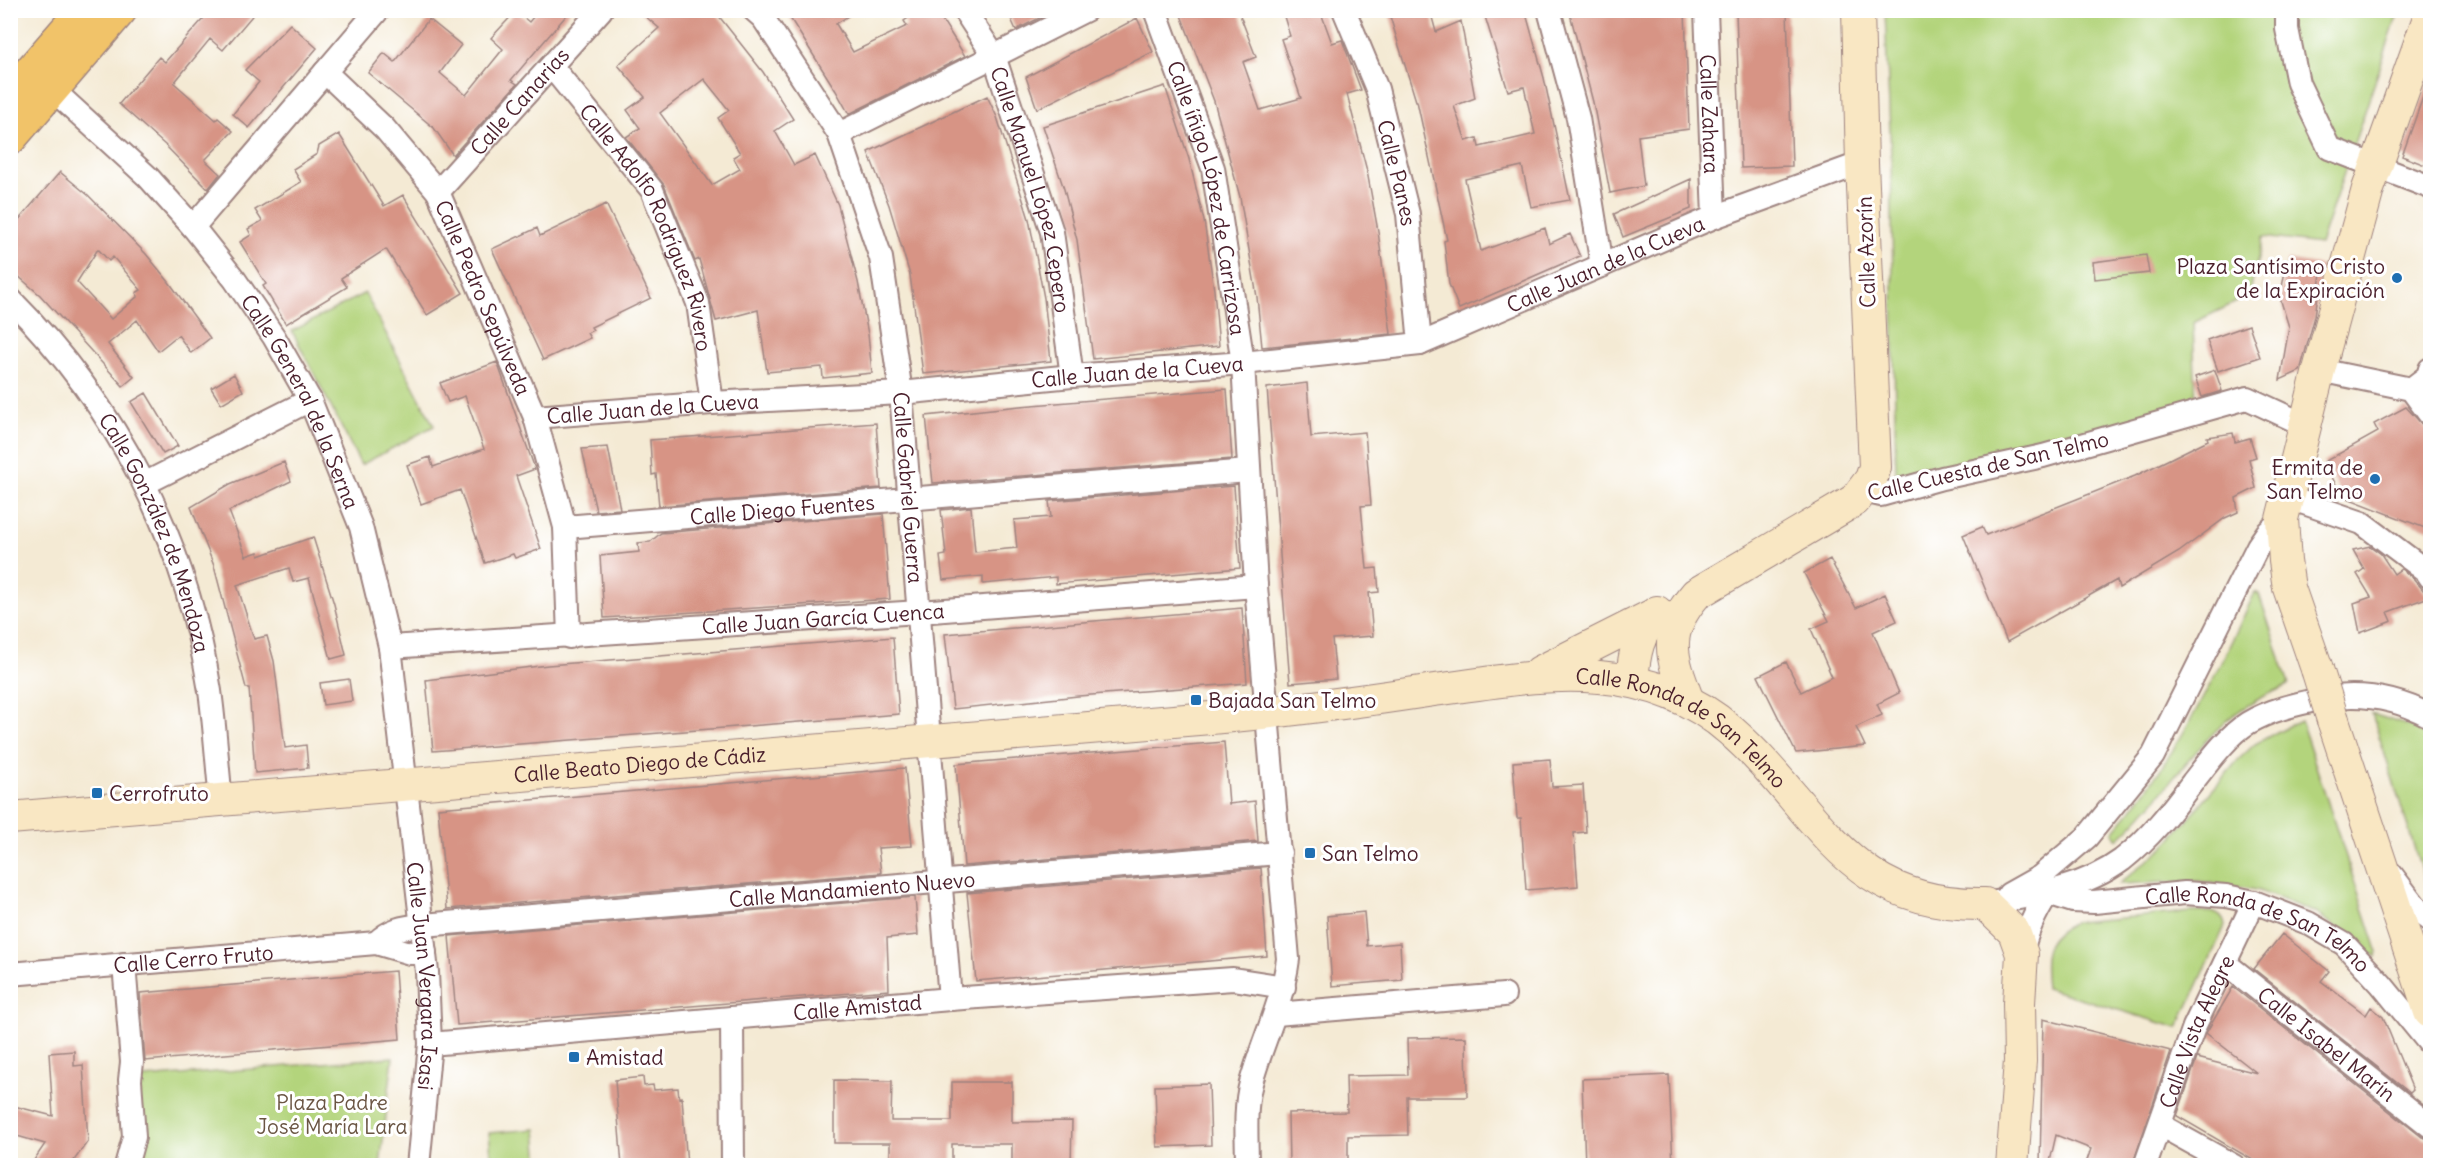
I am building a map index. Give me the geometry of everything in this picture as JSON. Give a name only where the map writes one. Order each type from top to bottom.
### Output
[{"type":"main road","points":[[10,95],[84,10]]},
{"type":"main road","points":[[10,138],[120,10]]},
{"type":"street","points":[[193,227],[378,10]]},
{"type":"street","name":"Calle Canarias","points":[[438,192],[602,10]]},
{"type":"street","name":"Calle Gabriel Guerra","points":[[754,10],[763,18],[839,134],[880,258],[901,393],[927,742],[950,999]]},
{"type":"street","name":"Calle Manuel López Cepero","points":[[964,10],[994,56],[1053,232],[1072,376]]},
{"type":"street","points":[[839,134],[1086,10]]},
{"type":"street","name":"Calle íñigo López de Carrizosa","points":[[1155,10],[1213,168],[1243,363],[1256,586],[1269,714]]},
{"type":"street","name":"Calle Panes","points":[[1344,10],[1377,89],[1408,214],[1420,344]]},
{"type":"street","points":[[1549,10],[1578,118],[1602,266]]},
{"type":"street","name":"Calle Zahara","points":[[1706,10],[1714,217]]},
{"type":"street","name":"Calle Azorín","points":[[1858,10],[1875,467],[1872,479],[1864,491]]},
{"type":"street","points":[[2287,10],[2287,29],[2298,83],[2330,148],[2430,188]]},
{"type":"street","points":[[2430,15],[2375,166],[2284,508],[2285,561],[2289,588],[2430,1012]]},
{"type":"street","name":"Calle Adolfo Rodríguez Rivero","points":[[552,67],[652,190],[698,303],[712,403]]},
{"type":"street","name":"Calle Pedro Sepúlveda","points":[[325,72],[385,129],[438,192],[535,417],[565,527],[569,637]]},
{"type":"street","name":"Calle General de la Serna","points":[[52,89],[148,177],[193,227],[242,290],[274,337],[310,400],[361,527],[390,648],[406,785]]},
{"type":"street","name":"Calle Juan de la Cueva","points":[[535,417],[712,403],[901,393],[1072,376],[1243,363],[1420,344],[1714,217],[1862,163]]},
{"type":"street","name":"Calle González de Mendoza","points":[[10,299],[38,327],[70,368],[125,446],[146,483],[190,599],[210,692],[221,800]]},
{"type":"street","points":[[2411,389],[2428,376],[2430,369]]},
{"type":"street","points":[[2319,370],[2411,389],[2430,415]]},
{"type":"street","name":"Calle Cuesta de San Telmo","points":[[1688,701],[1674,665],[1671,644],[1674,627],[1682,609],[1696,594],[1855,500],[1864,491],[1881,495],[1942,478],[2043,456],[2247,398],[2305,425]]},
{"type":"street","points":[[146,483],[310,400]]},
{"type":"street","name":"Calle Diego Fuentes","points":[[565,527],[1248,471]]},
{"type":"street","points":[[2284,508],[2362,523],[2426,571],[2430,577]]},
{"type":"street","points":[[2022,954],[2014,932],[1985,904],[2014,892],[2041,876],[2067,856],[2094,829],[2153,756],[2258,546],[2284,508]]},
{"type":"street","name":"Calle Juan García Cuenca","points":[[390,648],[919,612],[1256,586]]},
{"type":"street","points":[[1526,678],[1657,613],[1676,600],[1696,594]]},
{"type":"street","points":[[1632,681],[1636,645],[1643,629],[1657,613]]},
{"type":"street","points":[[1632,681],[1653,666],[1671,644]]},
{"type":"street","name":"Calle Ronda de San Telmo","points":[[1269,714],[1526,678],[1569,675],[1632,681],[1660,689],[1688,701],[1737,737],[1826,837],[1857,866],[1889,885],[1926,898],[1959,905],[1985,904],[2048,894],[2080,882],[2120,862],[2148,838],[2214,755],[2247,723],[2287,706],[2337,696],[2364,696],[2401,702],[2430,717]]},
{"type":"street","points":[[1247,1166],[1248,1105],[1251,1083],[1276,1014],[1284,987],[1288,959],[1269,714]]},
{"type":"street","name":"Calle Beato Diego de Cádiz","points":[[10,818],[1269,714]]},
{"type":"street","name":"Calle Juan Vergara Isasi","points":[[406,785],[423,926],[431,1020],[418,1166]]},
{"type":"street","name":"Calle Mandamiento Nuevo","points":[[423,926],[1280,853]]},
{"type":"street","points":[[2381,861],[2419,911],[2430,920]]},
{"type":"street","name":"Calle Ronda de San Telmo","points":[[2048,894],[2073,901],[2094,902],[2185,893],[2226,896],[2254,902],[2308,923],[2344,944],[2381,984],[2430,1044]]},
{"type":"street","points":[[2012,1166],[2020,1061],[2019,1003],[2022,954],[2026,935],[2036,912],[2048,894]]},
{"type":"street","name":"Calle Vista Alegre","points":[[2145,1166],[2194,1027],[2254,902]]},
{"type":"street","name":"Calle Cerro Fruto","points":[[376,943],[393,930],[423,926]]},
{"type":"street","name":"Calle Cerro Fruto","points":[[10,974],[376,943],[410,953],[425,953]]},
{"type":"street","name":"Calle Isabel Marín","points":[[2225,963],[2430,1126]]},
{"type":"street","points":[[124,964],[132,1062],[130,1080],[134,1137],[126,1166]]},
{"type":"street","name":"Calle Amistad","points":[[430,1044],[950,999],[1233,979],[1284,987]]},
{"type":"street","points":[[1276,1014],[1504,995]]},
{"type":"street","points":[[732,1018],[733,1166]]},
{"type":"street","points":[[2160,1125],[2234,1166]]},
{"type":"green space","points":[[1885,11],[2399,11],[2320,244],[2263,237],[2249,296],[2193,323],[2196,406],[1896,480],[1891,156]]},
{"type":"green space","points":[[365,293],[434,426],[361,465],[292,331]]},
{"type":"green space","points":[[2255,592],[2259,594],[2289,685],[2256,701],[2225,722],[2118,839],[2113,832],[2155,777],[2192,717]]},
{"type":"green space","points":[[2372,714],[2410,726],[2430,738],[2430,897]]},
{"type":"green space","points":[[2301,721],[2377,950],[2376,957],[2316,913],[2257,890],[2198,881],[2119,884],[2164,847],[2238,760],[2255,744]]},
{"type":"green space","points":[[2191,912],[2217,914],[2225,926],[2178,1028],[2046,988],[2047,948],[2057,934],[2076,922]]},
{"type":"green space","name":"Plaza Padre José María Lara","points":[[393,1057],[380,1165],[130,1166],[133,1079]]},
{"type":"green space","points":[[536,1129],[539,1165],[492,1165],[489,1133]]},
{"type":"building","points":[[211,10],[257,10],[223,50],[210,39],[174,83],[216,120],[218,118],[233,131],[205,160],[220,174],[208,189],[165,145],[119,104],[159,57],[165,62]]},
{"type":"building","points":[[539,10],[571,10],[511,80],[517,84],[453,155],[434,128],[368,73],[384,53],[395,62],[429,19],[461,45],[440,73],[466,95],[503,49],[491,38],[516,11],[529,22]]},
{"type":"building","points":[[638,10],[714,10],[763,72],[793,119],[775,131],[794,165],[815,155],[838,205],[858,282],[868,334],[872,373],[823,378],[822,367],[767,372],[758,310],[716,321],[699,259],[695,261],[664,185],[626,137],[640,128],[627,110],[645,97],[618,65],[659,28]],"holes":[[[704,79],[729,110],[718,118],[740,153],[733,157],[740,169],[712,185],[660,113]]]},
{"type":"building","points":[[785,10],[857,10],[836,24],[853,52],[907,26],[904,21],[920,10],[936,10],[965,56],[849,114]]},
{"type":"building","points":[[1007,10],[1055,10],[1016,30]]},
{"type":"building","points":[[1179,10],[1238,10],[1256,57],[1243,62],[1260,110],[1301,98],[1281,39],[1290,36],[1282,10],[1320,10],[1332,43],[1342,40],[1361,90],[1347,94],[1367,171],[1378,231],[1391,334],[1262,347],[1257,297],[1240,197],[1214,101]]},
{"type":"building","points":[[1388,10],[1430,10],[1436,32],[1461,21],[1475,98],[1454,106],[1466,141],[1477,138],[1479,147],[1535,134],[1524,87],[1508,91],[1483,10],[1525,10],[1544,78],[1570,200],[1531,207],[1522,166],[1465,179],[1481,251],[1545,228],[1549,244],[1570,234],[1580,256],[1459,309],[1449,284],[1444,241],[1447,240],[1417,101]]},
{"type":"building","points":[[1569,10],[1685,10],[1689,129],[1638,136],[1644,186],[1610,193],[1593,102]]},
{"type":"building","points":[[1736,10],[1787,10],[1792,166],[1741,168]]},
{"type":"building","points":[[1137,18],[1153,52],[1037,109],[1026,77]]},
{"type":"building","points":[[290,24],[317,48],[249,128],[233,114],[259,82],[245,70]]},
{"type":"building","points":[[2428,83],[2430,83],[2430,167],[2402,156]]},
{"type":"building","points":[[1165,86],[1189,159],[1204,221],[1219,346],[1093,359],[1077,240],[1064,189],[1043,126]]},
{"type":"building","points":[[987,96],[997,117],[1029,219],[1044,298],[1051,361],[923,374],[910,275],[889,205],[868,152]]},
{"type":"building","points":[[339,134],[384,206],[403,195],[463,293],[427,315],[386,249],[341,278],[347,287],[286,324],[263,286],[266,284],[240,242],[251,235],[248,229],[262,221],[255,210],[301,182],[293,169],[317,154],[319,146]]},
{"type":"building","points":[[60,172],[88,195],[146,254],[210,338],[191,353],[178,335],[158,351],[137,320],[108,344],[134,377],[123,386],[40,295],[10,269],[10,230]],"holes":[[[98,249],[109,261],[113,257],[141,290],[136,293],[138,296],[111,319],[77,282]]]},
{"type":"building","points":[[1691,179],[1691,209],[1623,237],[1614,214]]},
{"type":"building","points":[[606,204],[651,298],[591,327],[593,330],[587,333],[590,338],[543,360],[492,249],[537,228],[540,236]]},
{"type":"building","points":[[2146,255],[2149,273],[2095,279],[2093,262]]},
{"type":"building","points":[[2287,260],[2322,266],[2315,316],[2300,371],[2280,380],[2289,327],[2280,298]]},
{"type":"building","points":[[2249,325],[2260,357],[2218,371],[2207,340]]},
{"type":"building","points":[[497,362],[535,469],[516,476],[541,549],[515,558],[513,554],[485,563],[460,490],[421,504],[407,465],[430,457],[433,467],[484,449],[465,396],[448,402],[440,383]]},
{"type":"building","points":[[2215,370],[2222,391],[2202,397],[2195,377]]},
{"type":"building","points":[[234,374],[243,391],[221,404],[211,388]]},
{"type":"building","points":[[1307,383],[1311,437],[1365,432],[1371,505],[1361,506],[1367,569],[1377,568],[1379,592],[1369,593],[1373,636],[1332,639],[1336,679],[1290,683],[1267,388]]},
{"type":"building","points":[[1227,389],[1232,459],[933,483],[926,416]]},
{"type":"building","points":[[146,393],[178,446],[163,454],[131,402]]},
{"type":"building","name":"Ermita de San Telmo","points":[[2406,407],[2430,433],[2430,530],[2342,496],[2324,462],[2378,432],[2374,424]]},
{"type":"building","points":[[876,423],[881,488],[659,506],[656,474],[652,475],[650,440]]},
{"type":"building","points":[[2233,433],[2235,442],[2250,438],[2256,457],[2249,459],[2256,488],[2236,498],[2238,512],[2225,518],[2179,552],[2119,588],[2117,580],[2007,642],[1963,535],[1982,527],[1986,535],[2135,476],[2208,440],[2207,437]]},
{"type":"building","points":[[608,447],[620,509],[596,511],[582,449]]},
{"type":"building","points":[[284,462],[291,481],[229,511],[246,556],[258,552],[259,556],[313,537],[334,604],[346,655],[331,659],[309,578],[293,582],[289,568],[237,585],[254,639],[267,636],[274,661],[285,748],[306,745],[308,768],[255,773],[249,688],[246,688],[214,566],[191,507],[230,484]]},
{"type":"building","points":[[1234,486],[1240,568],[1056,584],[1056,577],[983,584],[983,576],[943,580],[940,556],[946,555],[941,510],[971,507],[975,552],[1017,548],[1014,520],[1051,517],[1049,501]]},
{"type":"building","points":[[883,514],[890,599],[604,618],[600,556],[639,552],[638,543],[650,542],[661,533]]},
{"type":"building","points":[[2370,546],[2381,554],[2394,574],[2401,569],[2413,578],[2429,597],[2388,612],[2392,621],[2360,633],[2354,603],[2371,597],[2357,574],[2364,569],[2353,550]]},
{"type":"building","points":[[1830,559],[1856,608],[1885,594],[1897,621],[1873,632],[1899,693],[1877,704],[1882,715],[1856,727],[1865,746],[1796,753],[1758,676],[1786,662],[1801,692],[1832,677],[1811,629],[1829,621],[1804,573]]},
{"type":"building","points":[[1242,608],[1247,683],[1078,696],[953,709],[945,634]]},
{"type":"building","points":[[893,637],[899,714],[433,751],[426,680],[548,665]]},
{"type":"building","points":[[349,679],[352,701],[323,705],[320,683]]},
{"type":"building","points":[[1224,742],[1229,804],[1255,801],[1258,841],[964,866],[956,764]]},
{"type":"building","points":[[1550,759],[1552,787],[1583,785],[1586,832],[1574,833],[1578,886],[1526,890],[1521,818],[1517,818],[1513,762]]},
{"type":"building","points":[[905,768],[912,846],[878,848],[881,873],[447,909],[438,808]]},
{"type":"building","points":[[1261,868],[1267,956],[976,981],[967,893]]},
{"type":"building","points":[[915,897],[918,935],[887,938],[889,990],[457,1025],[449,936]]},
{"type":"building","points":[[1364,912],[1367,946],[1400,943],[1402,980],[1332,986],[1327,916]]},
{"type":"building","points":[[2282,934],[2329,971],[2321,981],[2366,1015],[2371,1007],[2383,1017],[2413,1090],[2410,1093],[2254,969]]},
{"type":"building","points":[[395,971],[400,1039],[145,1061],[140,993]]},
{"type":"building","points":[[2233,987],[2422,1137],[2430,1140],[2430,1166],[2263,1166],[2177,1116],[2197,1058],[2257,1073],[2206,1033]]},
{"type":"building","points":[[2043,1019],[2171,1051],[2132,1166],[2085,1166],[2091,1149],[2056,1135],[2049,1166],[2040,1166]]},
{"type":"building","points":[[1466,1037],[1467,1097],[1407,1097],[1408,1135],[1348,1136],[1348,1166],[1289,1166],[1288,1113],[1347,1112],[1346,1076],[1408,1075],[1407,1038]]},
{"type":"building","points":[[74,1051],[74,1066],[83,1065],[88,1141],[70,1166],[30,1166],[45,1144],[10,1134],[10,1105],[53,1116],[49,1053]]},
{"type":"building","points":[[1669,1075],[1673,1166],[1585,1166],[1582,1079]]},
{"type":"building","points":[[643,1077],[644,1086],[653,1085],[654,1090],[678,1088],[679,1098],[682,1097],[687,1166],[622,1166],[615,1080]]},
{"type":"building","points":[[834,1080],[892,1081],[891,1121],[952,1121],[952,1082],[1012,1082],[1012,1122],[1072,1121],[1071,1166],[1012,1166],[1012,1144],[952,1144],[952,1166],[890,1166],[890,1143],[834,1143]]},
{"type":"building","points":[[1209,1084],[1211,1145],[1157,1147],[1155,1086]]},
{"type":"place","name":"Plaza Santísimo Cristo de la Expiración","points":[[2397,278]]},
{"type":"place","name":"Ermita de San Telmo","points":[[2375,479]]},
{"type":"place","name":"Bajada San Telmo","points":[[1196,700]]},
{"type":"place","name":"Cerrofruto","points":[[97,793]]},
{"type":"place","name":"San Telmo","points":[[1310,853]]},
{"type":"place","name":"Amistad","points":[[574,1057]]}]
